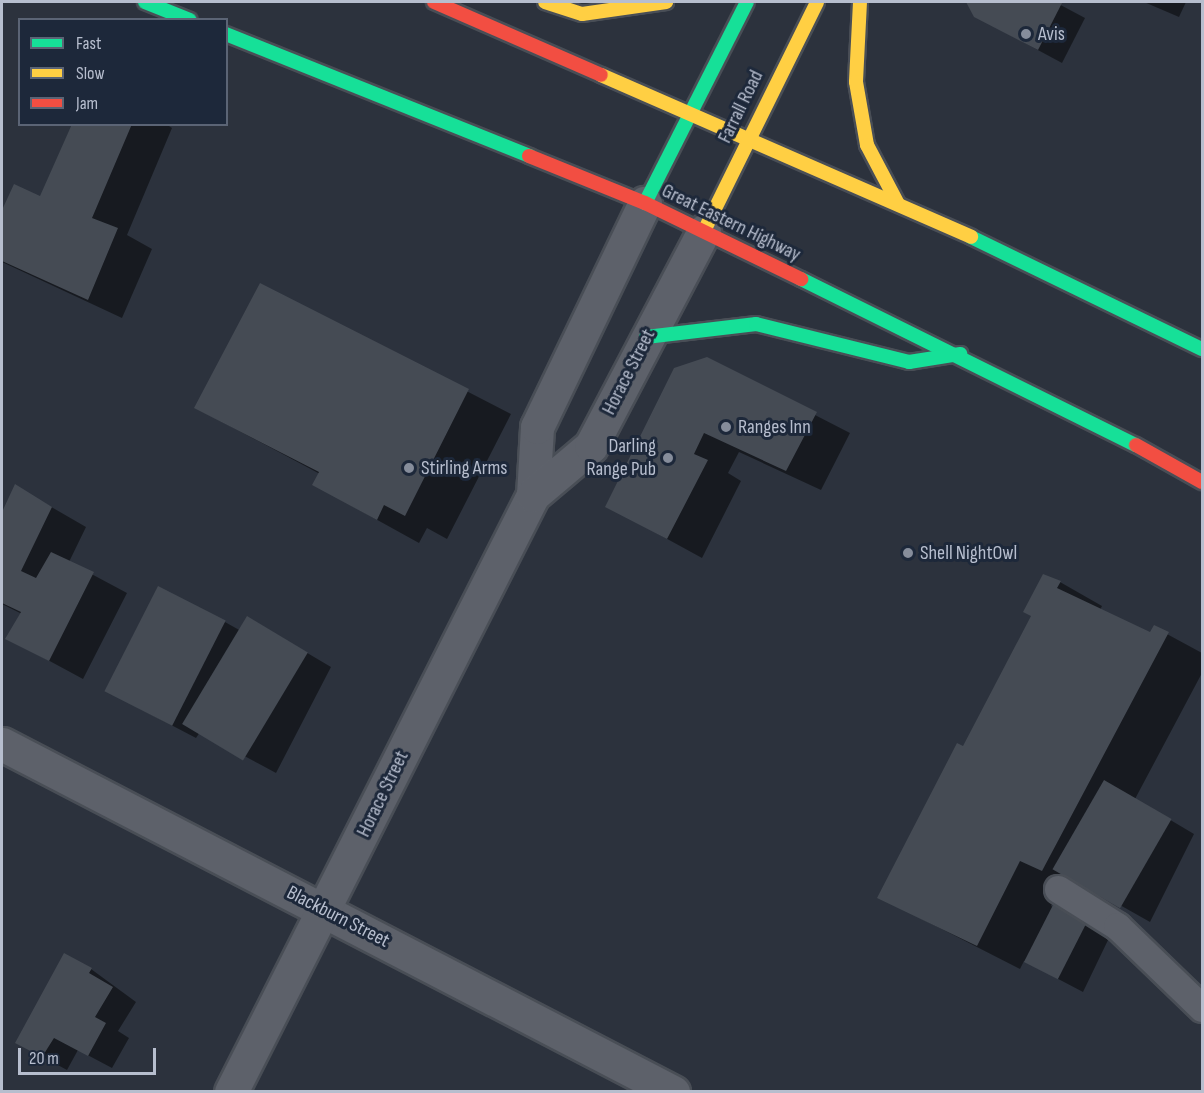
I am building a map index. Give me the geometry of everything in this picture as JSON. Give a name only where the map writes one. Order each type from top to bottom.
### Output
[{"type":"main road","points":[[145,2],[185,18]]},
{"type":"main road","points":[[434,2],[1038,266],[1203,349]]},
{"type":"main road","points":[[545,2],[582,14],[666,2]]},
{"type":"main road","points":[[645,203],[747,2]]},
{"type":"main road","name":"Farrall Road","points":[[704,231],[746,140],[817,2]]},
{"type":"main road","points":[[860,2],[856,82],[867,145],[898,204]]},
{"type":"main road","name":"Great Eastern Highway","points":[[228,35],[645,203],[960,354],[1082,415],[1203,482]]},
{"type":"main road","points":[[646,337],[756,324],[909,362],[960,354]]},
{"type":"street","name":"Horace Street","points":[[231,1092],[326,909],[532,495],[537,428],[645,203]]},
{"type":"street","name":"Horace Street","points":[[532,495],[591,446],[646,337],[704,231]]},
{"type":"street","name":"Blackburn Street","points":[[2,744],[326,909],[673,1092]]},
{"type":"lane","points":[[1058,889],[1117,927],[1203,1008]]},
{"type":"building","name":"Avis","points":[[966,2],[1062,3],[1038,50],[974,17]]},
{"type":"building","points":[[71,126],[131,126],[92,218],[118,228],[88,300],[2,261],[2,210],[14,184],[40,196]]},
{"type":"building","points":[[260,283],[469,389],[405,516],[384,505],[377,520],[312,485],[319,472],[194,408]]},
{"type":"building","points":[[707,357],[817,412],[786,471],[704,433],[694,454],[708,460],[667,539],[605,507],[674,368]]},
{"type":"building","points":[[15,484],[52,507],[21,571],[36,578],[51,552],[94,572],[49,661],[5,639],[21,612],[2,603],[2,512]]},
{"type":"building","points":[[1043,574],[1061,581],[1057,588],[1150,632],[1154,625],[1169,632],[1042,871],[1020,861],[977,946],[877,898],[957,743],[963,746],[1031,616],[1023,612]]},
{"type":"building","points":[[158,586],[226,621],[172,726],[104,691]]},
{"type":"building","points":[[247,616],[308,653],[243,761],[182,724]]},
{"type":"building","points":[[1104,780],[1172,819],[1120,908],[1052,869]]},
{"type":"building","points":[[1053,905],[1087,922],[1058,979],[1024,962]]},
{"type":"building","points":[[64,953],[92,968],[89,973],[113,987],[95,1017],[106,1023],[88,1056],[54,1038],[42,1057],[15,1043]]},
{"type":"traffic: fast","points":[[145,2],[185,18]]},
{"type":"traffic: fast","points":[[645,203],[747,2]]},
{"type":"traffic: fast","points":[[228,35],[529,156]]},
{"type":"traffic: fast","points":[[971,237],[1202,349]]},
{"type":"traffic: fast","points":[[801,279],[1136,445]]},
{"type":"traffic: fast","points":[[646,337],[756,324],[909,362],[960,354]]},
{"type":"traffic: slow","points":[[545,2],[582,14],[666,2]]},
{"type":"traffic: slow","points":[[704,231],[817,2]]},
{"type":"traffic: slow","points":[[860,2],[856,82],[867,145],[898,204]]},
{"type":"traffic: slow","points":[[601,75],[971,237]]},
{"type":"traffic: jam","points":[[434,2],[601,75]]},
{"type":"traffic: jam","points":[[529,156],[645,203],[801,279]]},
{"type":"traffic: jam","points":[[1136,445],[1202,482]]},
{"type":"place","name":"Avis","points":[[1026,34]]},
{"type":"place","name":"Ranges Inn","points":[[726,427]]},
{"type":"place","name":"Darling Range Pub","points":[[668,458]]},
{"type":"place","name":"Stirling Arms","points":[[409,468]]},
{"type":"place","name":"Shell NightOwl","points":[[908,553]]}]
